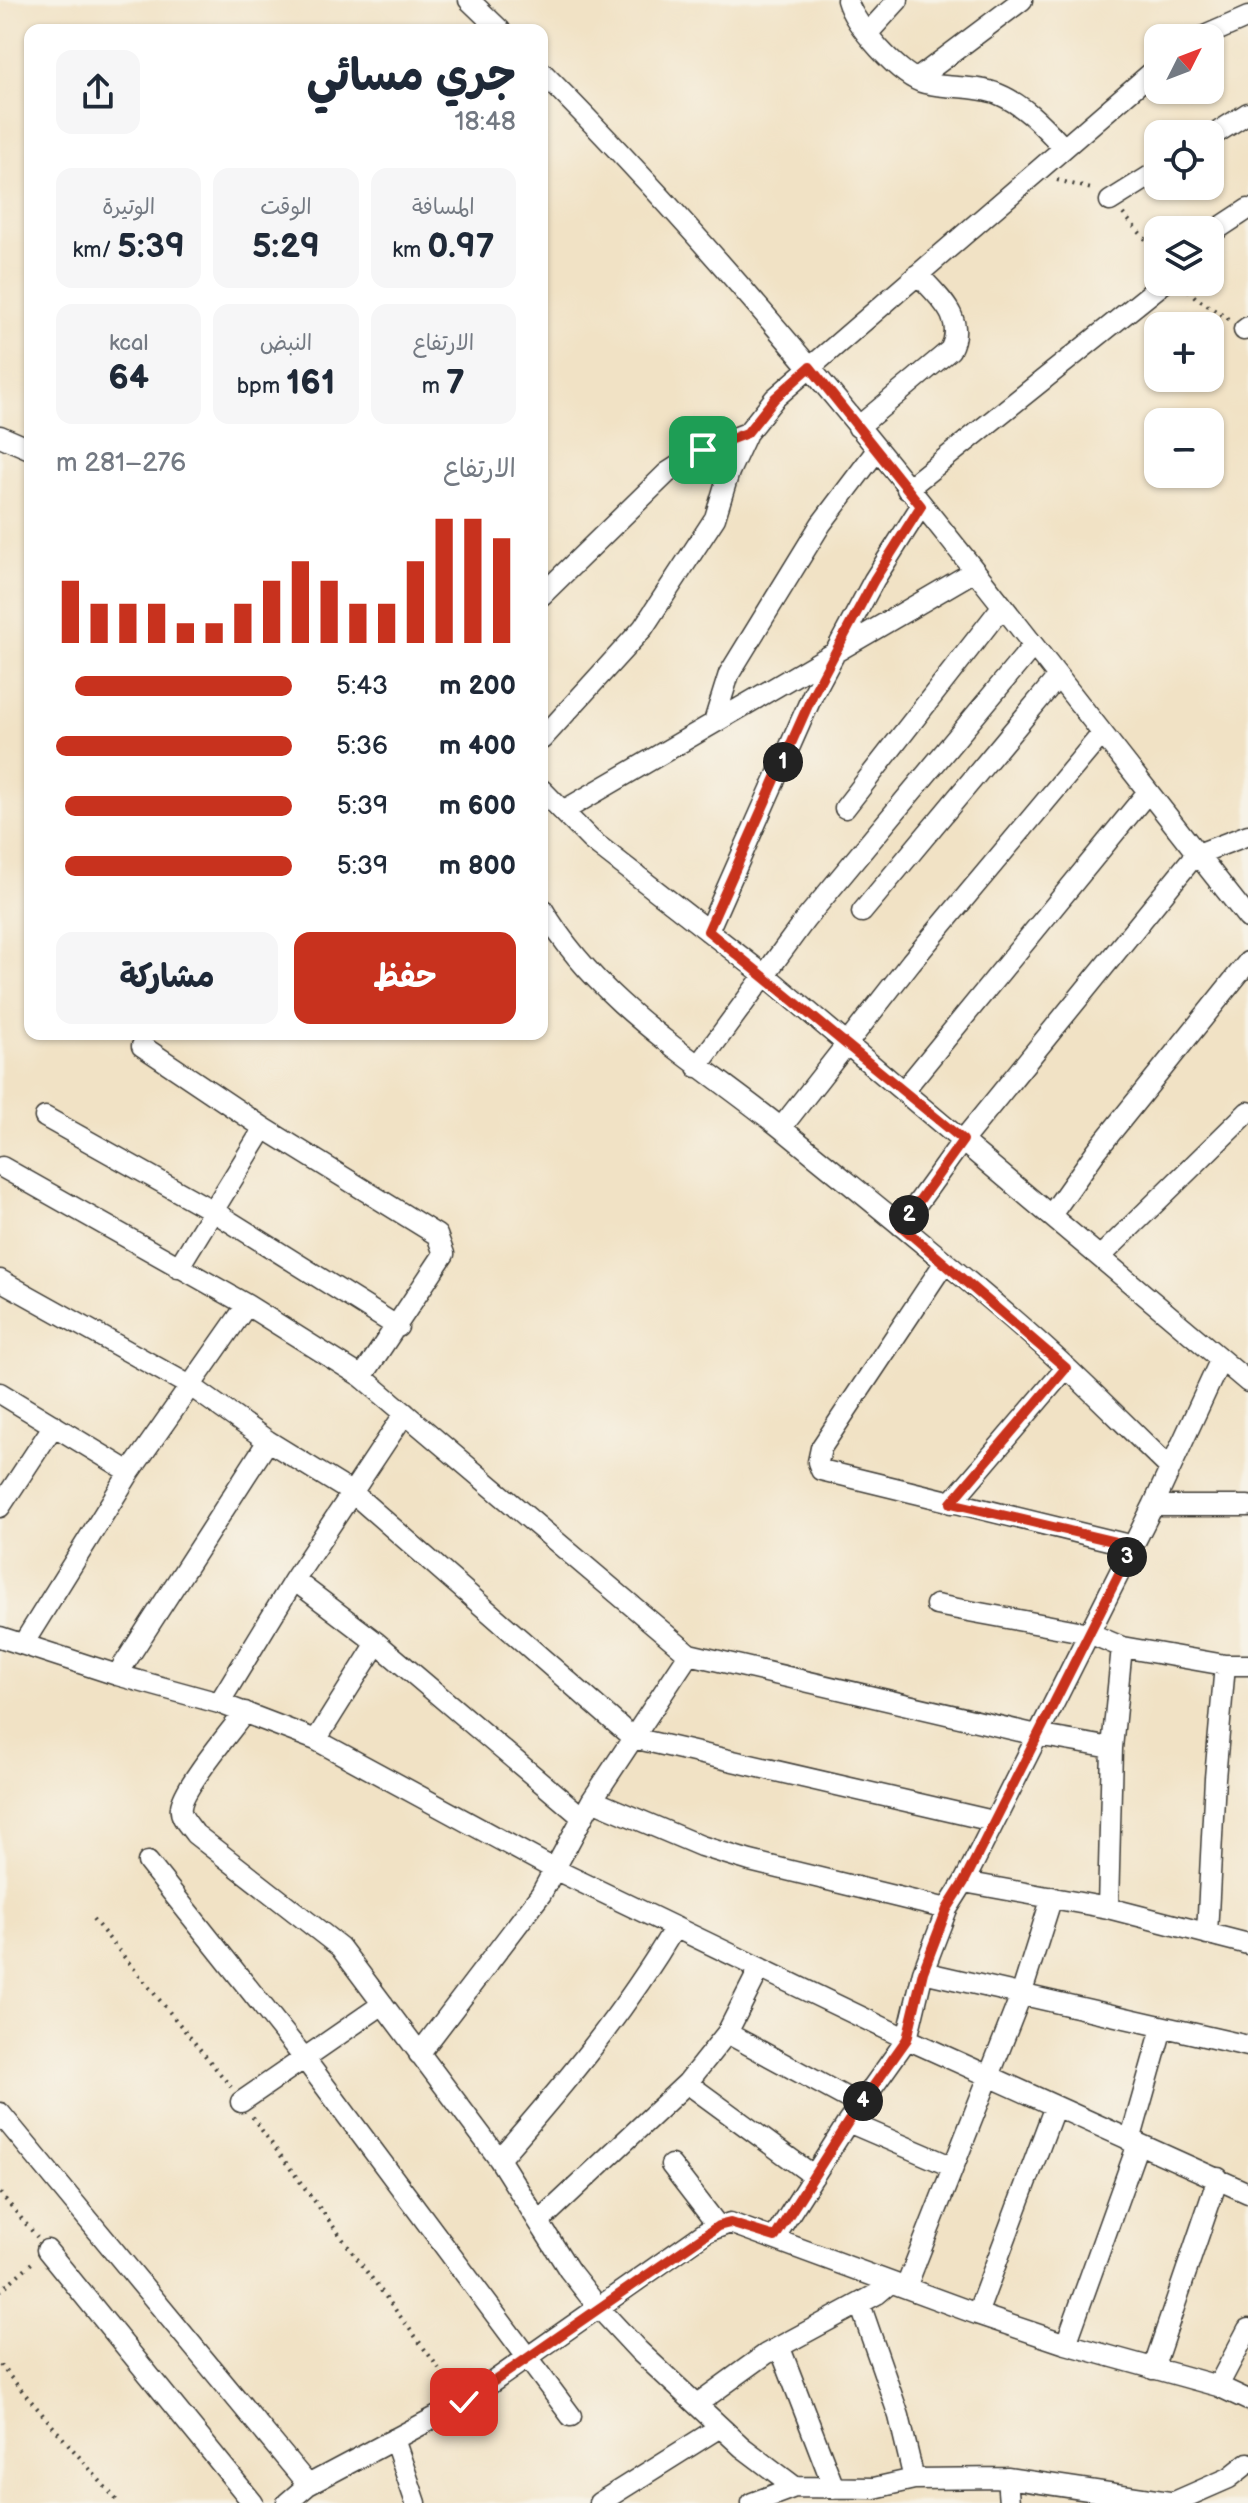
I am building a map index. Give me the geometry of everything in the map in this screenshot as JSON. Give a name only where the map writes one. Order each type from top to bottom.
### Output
[{"type":"street","points":[[469,0],[494,24]]},
{"type":"street","points":[[847,0],[877,47],[922,83],[997,94],[1036,119],[1064,148]]},
{"type":"street","points":[[867,34],[898,0]]},
{"type":"street","points":[[917,79],[1022,0]]},
{"type":"street","points":[[1224,28],[1248,17]]},
{"type":"street","points":[[548,78],[630,160],[810,367],[1248,918]]},
{"type":"street","points":[[548,732],[643,628],[715,518],[729,472],[747,433],[775,398],[1144,79]]},
{"type":"street","points":[[1224,128],[1248,113]]},
{"type":"street","points":[[1110,201],[1144,180]]},
{"type":"street","points":[[1224,225],[1248,209]]},
{"type":"street","points":[[858,427],[950,350],[956,339],[958,332],[951,311],[918,274]]},
{"type":"street","points":[[907,489],[1148,296]]},
{"type":"street","points":[[548,589],[667,473],[703,450],[747,433]]},
{"type":"street","points":[[0,436],[24,446]]},
{"type":"street","points":[[714,722],[729,674],[821,524],[877,450]]},
{"type":"street","points":[[708,931],[813,694],[874,580],[921,506]]},
{"type":"street","points":[[563,811],[973,572]]},
{"type":"street","points":[[845,808],[1001,608]]},
{"type":"street","points":[[697,1067],[805,920],[1032,647]]},
{"type":"street","points":[[862,912],[1057,678]]},
{"type":"street","points":[[781,1128],[911,962],[1101,735]]},
{"type":"street","points":[[904,1090],[1147,793]]},
{"type":"street","points":[[548,801],[563,811],[591,840],[765,975],[904,1090],[1248,1382]]},
{"type":"street","points":[[901,1226],[963,1140],[1195,855],[1248,835]]},
{"type":"street","points":[[548,917],[584,968],[638,1021],[781,1128],[945,1262],[1066,1368],[1169,1467]]},
{"type":"street","points":[[1051,1215],[1097,1150],[1248,962]]},
{"type":"street","points":[[142,1046],[264,1128],[437,1235],[444,1254],[362,1377]]},
{"type":"street","points":[[1100,1257],[1248,1112]]},
{"type":"street","points":[[45,1117],[213,1211],[398,1327]]},
{"type":"street","points":[[178,1268],[264,1128]]},
{"type":"street","points":[[2,1167],[247,1305],[362,1377],[689,1654],[1037,1735],[1112,1748]]},
{"type":"street","points":[[945,1262],[821,1448],[818,1462],[821,1470],[833,1476],[1133,1546]]},
{"type":"street","points":[[0,1280],[192,1387],[268,1441],[354,1494],[633,1738],[993,1821]]},
{"type":"street","points":[[23,1644],[130,1472],[247,1305]]},
{"type":"street","points":[[775,2237],[848,2122],[907,2039],[923,1972],[947,1909],[964,1882],[1153,1506],[1220,1361]]},
{"type":"street","points":[[951,1503],[1066,1368]]},
{"type":"street","points":[[0,1393],[130,1472]]},
{"type":"street","points":[[219,1703],[294,1580],[405,1413]]},
{"type":"street","points":[[0,1507],[54,1425]]},
{"type":"street","points":[[117,1675],[268,1441]]},
{"type":"street","points":[[1153,1506],[1248,1506]]},
{"type":"street","points":[[294,1580],[587,1809],[750,1861],[947,1909]]},
{"type":"street","points":[[936,1605],[1089,1633],[1122,1647],[1225,1665],[1248,1665]]},
{"type":"street","points":[[0,1637],[117,1675],[219,1703],[316,1740],[554,1869],[907,2039],[1248,2193]]},
{"type":"street","points":[[316,1740],[377,1643]]},
{"type":"street","points":[[1108,1908],[1112,1748],[1122,1647]]},
{"type":"street","points":[[419,2054],[507,1942],[554,1869],[587,1809],[689,1654]]},
{"type":"street","points":[[1207,1934],[1215,1778],[1225,1665]]},
{"type":"street","points":[[245,1712],[188,1790],[180,1809],[182,1817],[195,1834],[340,1947],[499,2159],[598,2307],[639,2351],[720,2427],[761,2464],[795,2487]]},
{"type":"street","points":[[148,1862],[304,2058],[571,2416]]},
{"type":"street","points":[[964,1882],[1108,1908],[1248,1944]]},
{"type":"street","points":[[697,2404],[739,2371],[898,2285],[953,2167],[1021,1995],[1052,1897]]},
{"type":"street","points":[[499,2159],[605,2033],[642,1983],[675,1927]]},
{"type":"street","points":[[539,2222],[687,2083],[727,2033],[760,1968]]},
{"type":"street","points":[[923,1972],[1248,2046]]},
{"type":"street","points":[[241,2102],[383,2004]]},
{"type":"street","points":[[1066,2344],[1134,2142],[1162,2028]]},
{"type":"street","points":[[727,2033],[860,2105]]},
{"type":"street","points":[[687,2083],[814,2176]]},
{"type":"street","points":[[977,2314],[1055,2106]]},
{"type":"street","points":[[0,2113],[308,2485]]},
{"type":"street","points":[[848,2122],[953,2167]]},
{"type":"street","points":[[671,2165],[718,2226]]},
{"type":"street","points":[[1153,2369],[1218,2178]]},
{"type":"street","points":[[287,2503],[308,2485],[464,2402],[526,2356],[718,2226],[730,2223],[775,2237],[977,2314],[1066,2344],[1218,2386],[1248,2400]]},
{"type":"street","points":[[47,2250],[253,2503]]},
{"type":"street","points":[[860,2304],[899,2416],[914,2479]]},
{"type":"street","points":[[1218,2386],[1248,2329]]},
{"type":"street","points":[[780,2348],[834,2488]]},
{"type":"street","points":[[599,2503],[720,2427]]},
{"type":"street","points":[[394,2439],[416,2503]]},
{"type":"street","points":[[752,2503],[795,2487],[834,2488],[875,2495],[914,2479],[1007,2478],[1174,2503],[1229,2478],[1248,2463]]},
{"type":"street","points":[[1007,2478],[1009,2503]]},
{"type":"path","points":[[1194,296],[1246,328]]},
{"type":"path","points":[[93,1919],[220,2070],[464,2402]]},
{"type":"path","points":[[0,2193],[47,2250]]},
{"type":"path","points":[[0,2365],[119,2503]]},
{"type":"route","points":[[464,2402],[706,2232],[730,2223],[775,2237],[848,2122],[907,2039],[923,1972],[947,1909],[964,1882],[1133,1546],[951,1503],[1066,1368],[1035,1338],[901,1226],[963,1140],[708,931],[813,694],[874,580],[921,506],[810,367],[775,398],[747,433],[703,450]]}]
